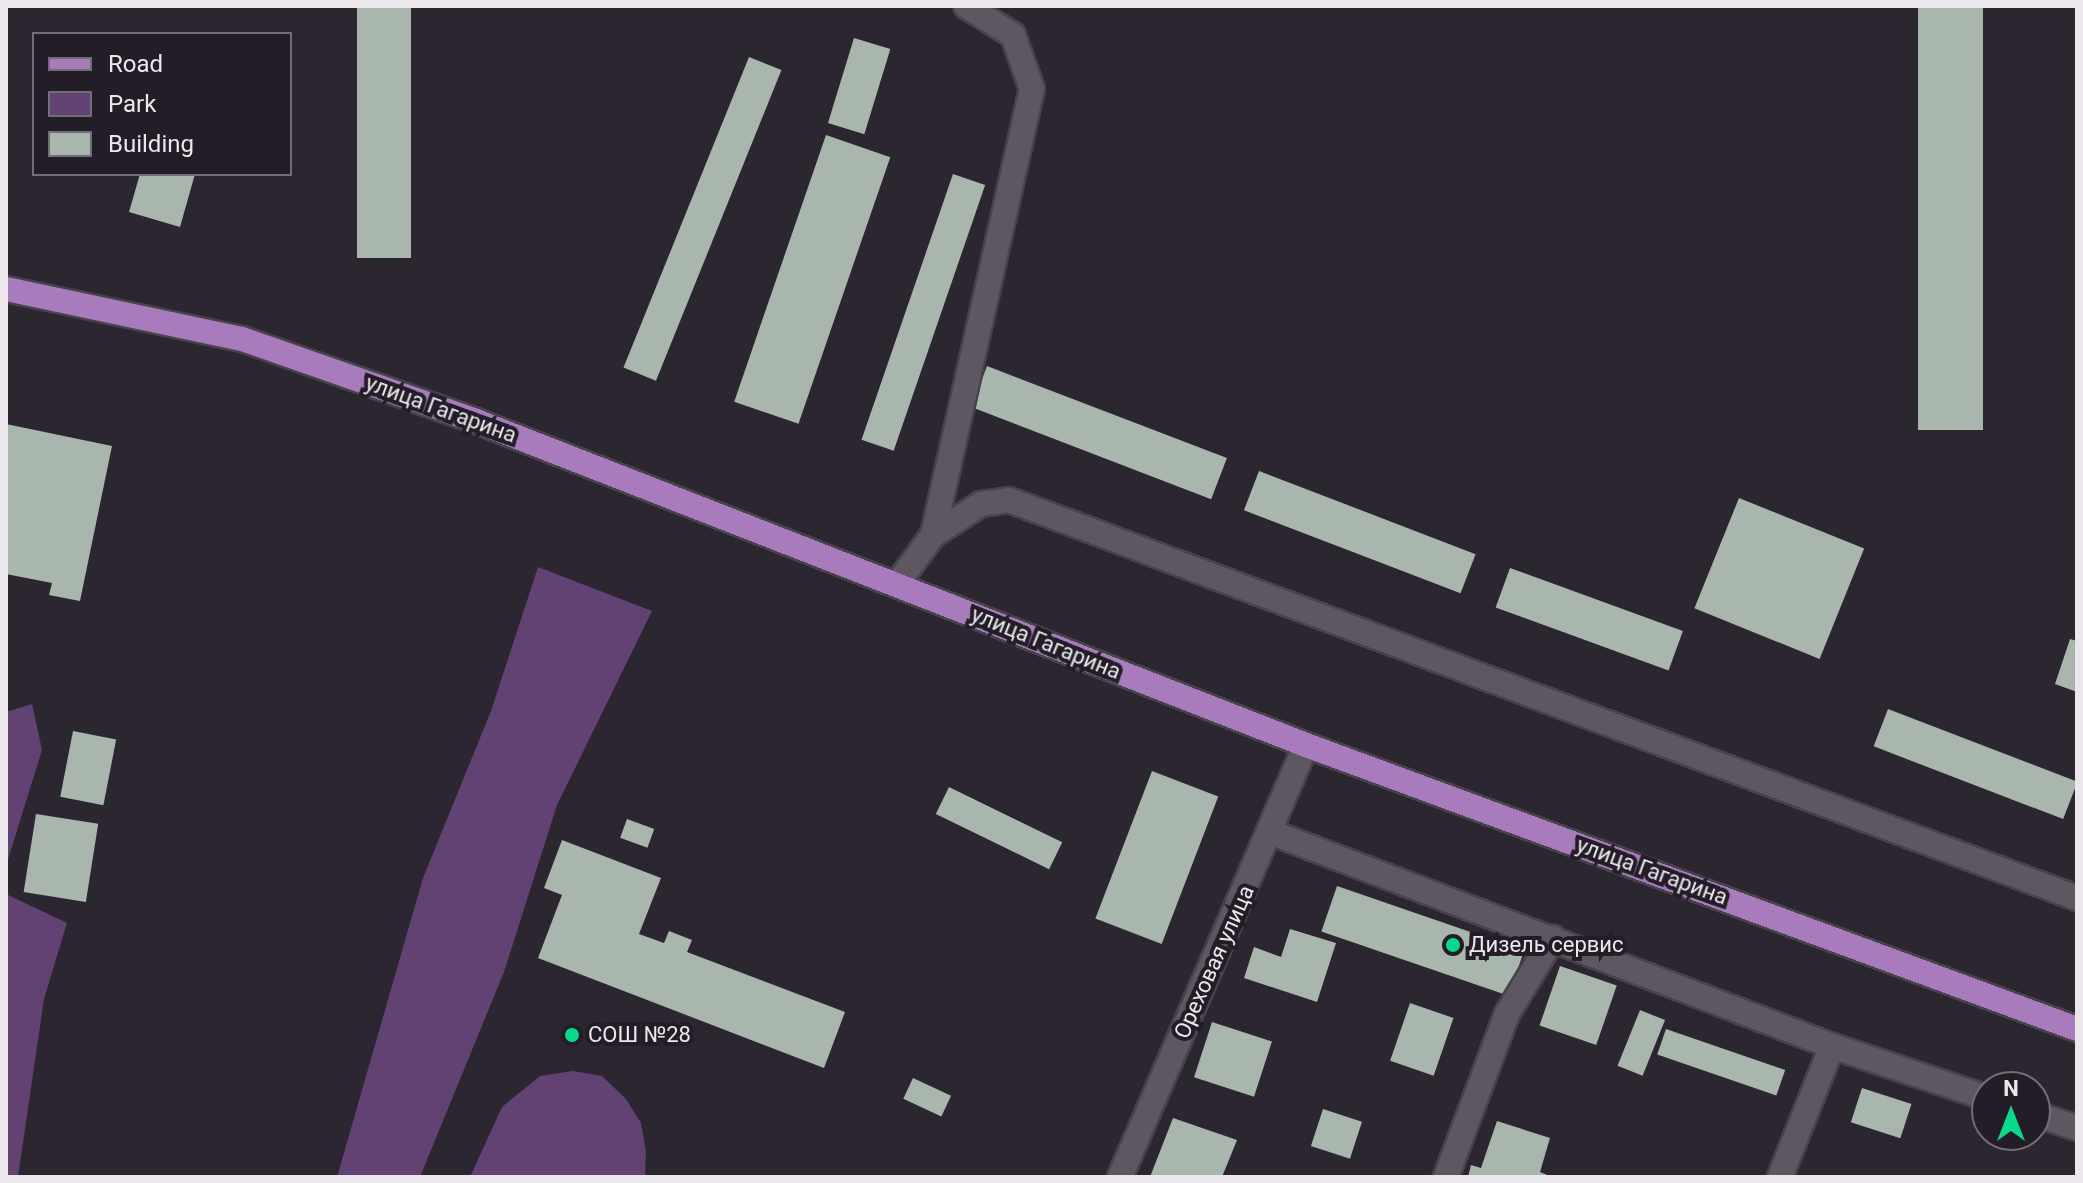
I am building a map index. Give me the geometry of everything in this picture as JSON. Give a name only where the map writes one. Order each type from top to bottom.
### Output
[{"type":"main road","name":"улица Гагарина","points":[[6,289],[242,339],[476,421],[1306,745],[2077,1029]]},
{"type":"street","points":[[933,535],[1032,89],[1013,35],[966,6]]},
{"type":"street","points":[[897,584],[933,535],[981,504],[1009,500],[2077,898]]},
{"type":"street","name":"Ореховая улица","points":[[1120,1177],[1306,745]]},
{"type":"street","points":[[1270,832],[1832,1046],[1971,1093]]},
{"type":"street","points":[[1446,1177],[1507,1014],[1553,938]]},
{"type":"street","points":[[1780,1177],[1832,1046]]},
{"type":"street","points":[[2051,1119],[2077,1128]]},
{"type":"green space","points":[[538,567],[652,611],[557,805],[504,972],[420,1177],[337,1177],[423,878],[491,711]]},
{"type":"green space","points":[[32,704],[42,750],[6,866],[6,712]]},
{"type":"green space","points":[[6,894],[67,923],[44,999],[18,1177],[6,1177]]},
{"type":"green space","points":[[573,1071],[602,1076],[626,1099],[641,1123],[646,1152],[645,1177],[470,1177],[502,1107],[540,1076]]},
{"type":"building","points":[[357,6],[411,6],[411,258],[357,258]]},
{"type":"building","points":[[1918,6],[1983,6],[1983,430],[1918,430]]},
{"type":"building","points":[[854,38],[890,49],[864,134],[828,123]]},
{"type":"building","points":[[749,57],[781,70],[656,381],[624,368]]},
{"type":"building","points":[[826,135],[890,157],[798,424],[734,402]]},
{"type":"building","points":[[953,174],[985,185],[894,451],[862,440]]},
{"type":"building","points":[[139,176],[194,176],[180,227],[129,212]]},
{"type":"building","points":[[987,366],[1227,458],[1211,499],[971,407]]},
{"type":"building","points":[[6,424],[112,446],[80,601],[49,595],[52,583],[6,574]]},
{"type":"building","points":[[1259,471],[1476,554],[1461,593],[1244,510]]},
{"type":"building","points":[[1739,498],[1864,549],[1820,659],[1694,608]]},
{"type":"building","points":[[1510,568],[1683,631],[1669,670],[1496,607]]},
{"type":"building","points":[[2070,639],[2077,641],[2077,692],[2055,684]]},
{"type":"building","points":[[1888,709],[2077,782],[2063,819],[1874,746]]},
{"type":"building","points":[[73,731],[116,739],[103,805],[60,797]]},
{"type":"building","points":[[1152,771],[1218,796],[1162,944],[1095,919]]},
{"type":"building","points":[[949,787],[1062,842],[1049,869],[936,814]]},
{"type":"building","points":[[36,814],[98,824],[86,902],[24,892]]},
{"type":"building","points":[[627,819],[654,829],[647,848],[620,838]]},
{"type":"building","points":[[562,840],[661,878],[639,934],[664,943],[669,931],[692,940],[687,952],[845,1012],[824,1068],[538,958],[562,895],[544,888]]},
{"type":"building","points":[[1337,886],[1524,950],[1509,996],[1321,931]]},
{"type":"building","points":[[1290,929],[1336,943],[1317,1002],[1244,978],[1254,947],[1281,957]]},
{"type":"building","points":[[1560,966],[1617,986],[1596,1045],[1539,1026]]},
{"type":"building","points":[[1410,1003],[1453,1018],[1434,1076],[1390,1061]]},
{"type":"building","points":[[1640,1010],[1665,1020],[1643,1076],[1618,1066]]},
{"type":"building","points":[[1212,1022],[1272,1041],[1254,1097],[1194,1077]]},
{"type":"building","points":[[1666,1029],[1785,1070],[1776,1096],[1657,1055]]},
{"type":"building","points":[[913,1078],[951,1096],[941,1117],[903,1099]]},
{"type":"building","points":[[1862,1088],[1911,1104],[1900,1138],[1851,1122]]},
{"type":"building","points":[[1323,1109],[1362,1122],[1350,1159],[1311,1146]]},
{"type":"building","points":[[1173,1118],[1237,1140],[1222,1177],[1150,1177]]},
{"type":"building","points":[[1497,1121],[1550,1138],[1540,1172],[1552,1177],[1468,1177],[1471,1165],[1481,1168]]},
{"type":"place","name":"Дизель сервис","points":[[1453,945]]},
{"type":"place","name":"СОШ №28","points":[[572,1035]]}]
